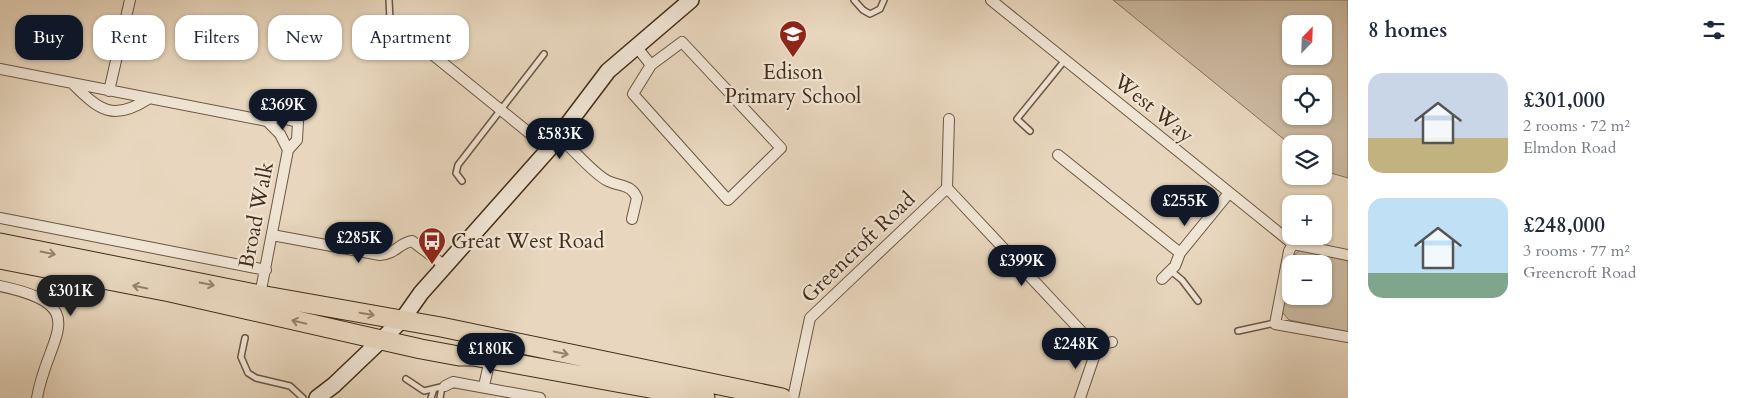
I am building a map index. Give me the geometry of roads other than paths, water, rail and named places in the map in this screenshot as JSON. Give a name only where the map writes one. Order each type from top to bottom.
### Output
[{"type":"highway","points":[[0,243],[260,295],[402,320],[782,398]]},
{"type":"highway","points":[[0,259],[170,292],[459,356],[482,358],[705,398]]},
{"type":"highway","points":[[402,320],[413,334],[461,344],[482,358]]},
{"type":"street","points":[[109,92],[130,0]]},
{"type":"street","points":[[318,398],[402,320],[421,293],[549,149],[608,71],[635,45],[691,0]]},
{"type":"street","name":"West Way","points":[[992,0],[1282,235]]},
{"type":"street","points":[[682,42],[781,148],[728,200],[633,94],[650,65],[682,42]]},
{"type":"street","points":[[635,45],[650,65]]},
{"type":"street","points":[[439,60],[549,149]]},
{"type":"street","points":[[0,69],[109,92],[266,121],[277,117],[298,122],[297,140],[288,150]]},
{"type":"street","points":[[73,84],[94,105],[108,111],[131,110],[148,99]]},
{"type":"street","name":"Greencroft Road","points":[[949,119],[947,188],[1095,346]]},
{"type":"street","name":"Broad Walk","points":[[260,295],[288,150],[280,134],[266,121]]},
{"type":"street","points":[[559,136],[608,181],[626,186],[632,190],[637,198],[632,219]]},
{"type":"street","points":[[1058,155],[1180,253]]},
{"type":"street","name":"Greencroft Road","points":[[793,398],[810,318],[947,188]]},
{"type":"street","points":[[1162,279],[1180,253],[1229,193]]},
{"type":"street","points":[[0,218],[266,270]]},
{"type":"street","points":[[272,235],[380,255],[393,253],[406,242],[412,241],[416,242],[445,266]]},
{"type":"street","points":[[1292,245],[1289,251],[1275,324],[1348,337]]},
{"type":"street","points":[[1298,245],[1348,254]]},
{"type":"street","points":[[0,286],[38,296],[53,308],[58,319],[59,334],[37,398]]},
{"type":"street","points":[[1080,398],[1094,357],[1095,346],[1112,342]]},
{"type":"street","points":[[482,358],[484,386]]},
{"type":"street","points":[[444,387],[453,382],[484,386],[540,398]]},
{"type":"lane","points":[[389,0],[390,15]]},
{"type":"lane","points":[[854,0],[870,14],[880,9],[884,0]]},
{"type":"lane","points":[[462,182],[456,173],[458,165],[544,54]]},
{"type":"lane","points":[[1030,131],[1017,119],[1064,60]]},
{"type":"lane","points":[[1170,270],[1182,280],[1198,301]]},
{"type":"lane","points":[[1238,331],[1275,324]]},
{"type":"lane","points":[[245,338],[241,357],[248,373],[256,378],[290,386],[303,398]]},
{"type":"lane","points":[[406,379],[424,391],[444,387]]},
{"type":"lane","points":[[440,398],[444,387]]},
{"type":"lane","points":[[431,398],[434,389]]},
{"type":"place","name":"Edison Primary School","points":[[793,58]]},
{"type":"place","name":"Great West Road","points":[[432,265]]}]
